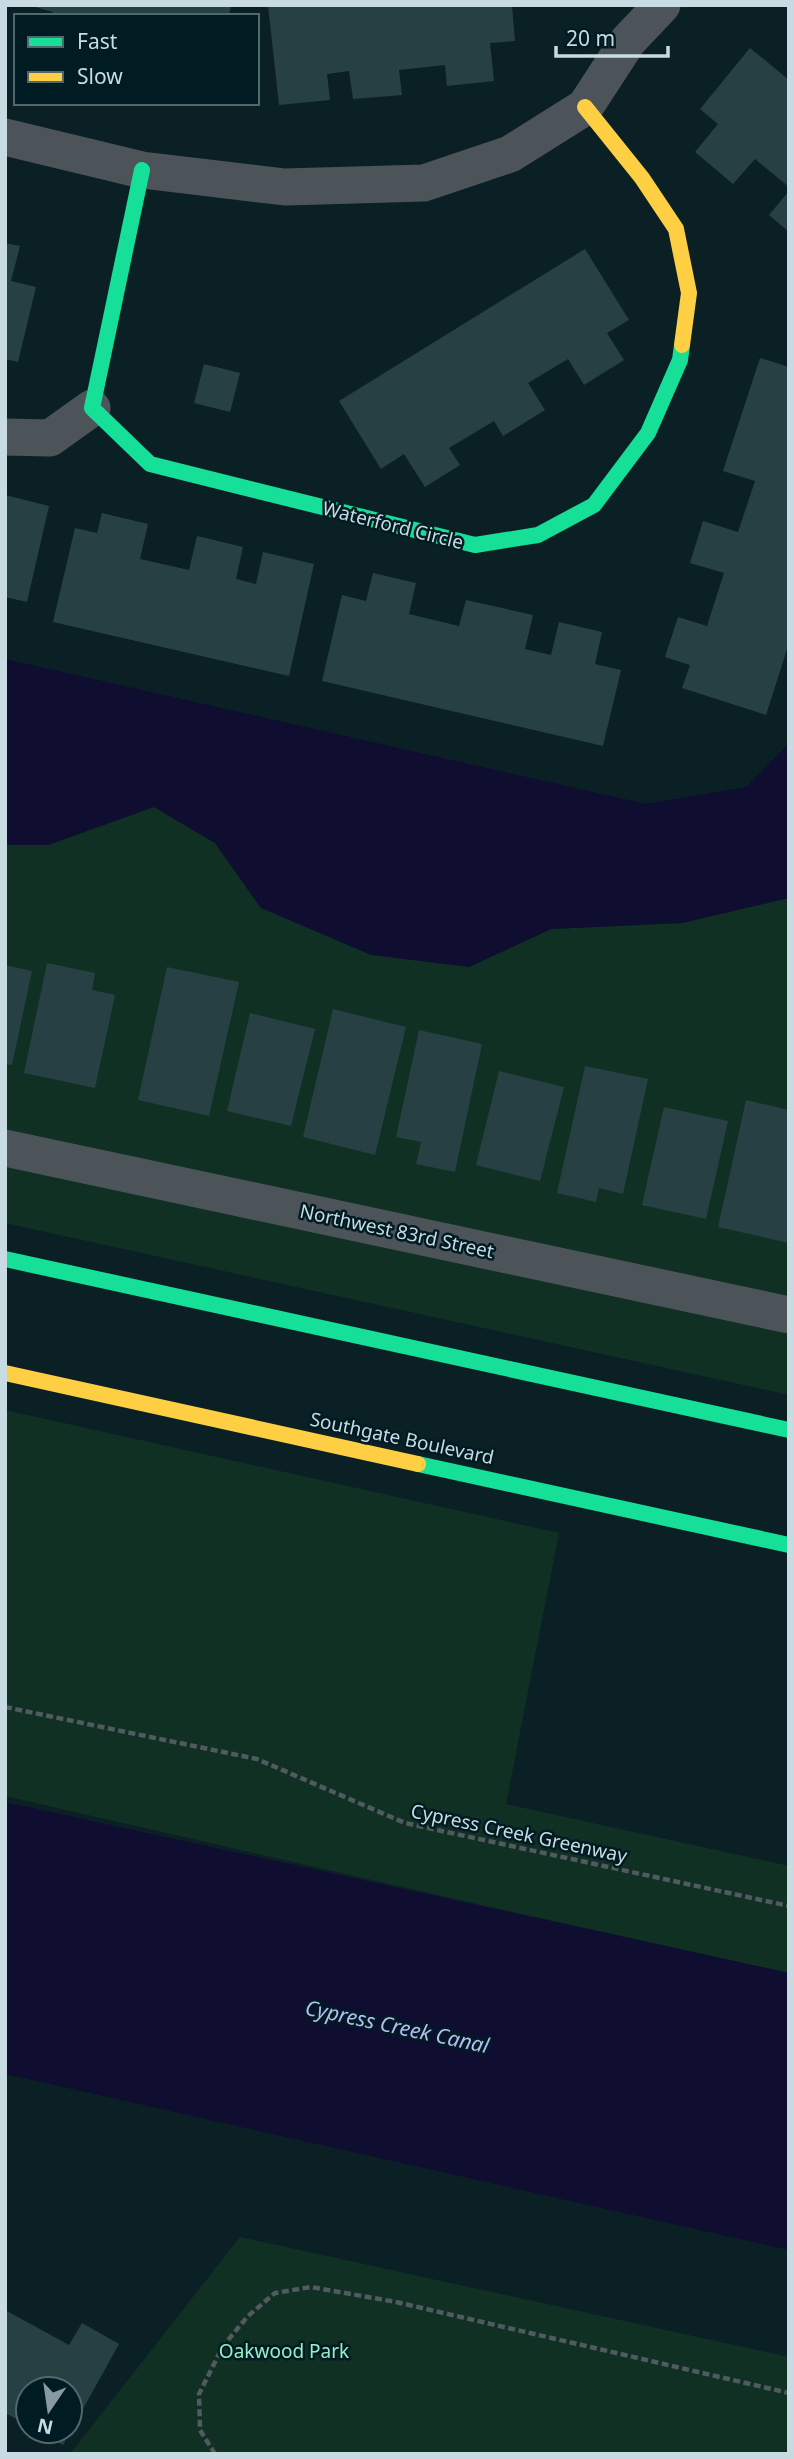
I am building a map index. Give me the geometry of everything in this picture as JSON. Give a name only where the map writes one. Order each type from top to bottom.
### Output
[{"type":"main road","name":"Waterford Circle","points":[[92,408],[150,464],[475,545],[538,536],[594,505],[648,433],[680,360],[690,293],[676,229],[642,178],[585,107]]},
{"type":"main road","points":[[92,408],[142,170]]},
{"type":"main road","points":[[5,1259],[789,1430]]},
{"type":"main road","name":"Southgate Boulevard","points":[[5,1373],[789,1545]]},
{"type":"street","points":[[5,137],[142,170],[285,187],[424,183],[510,154],[585,107],[628,41],[662,5]]},
{"type":"street","points":[[5,437],[50,438],[92,408]]},
{"type":"street","name":"Northwest 83rd Street","points":[[5,1148],[789,1315]]},
{"type":"path","name":"Cypress Creek Greenway","points":[[5,1707],[257,1759],[405,1823],[789,1906]]},
{"type":"path","points":[[215,2454],[200,2430],[199,2394],[223,2346],[248,2316],[275,2293],[312,2287],[396,2302],[789,2393]]},
{"type":"green space","points":[[154,807],[215,843],[261,908],[469,967],[551,929],[682,923],[789,898],[789,1395],[5,1223],[5,845],[48,845]]},
{"type":"green space","points":[[5,1410],[559,1533],[506,1804],[789,1866],[789,1973],[5,1796]]},
{"type":"green space","name":"Oakwood Park","points":[[240,2237],[789,2357],[789,2454],[70,2454],[77,2445],[84,2445],[84,2436]]},
{"type":"water","points":[[5,659],[646,804],[746,787],[789,743],[789,898],[682,923],[551,929],[469,967],[371,955],[261,908],[215,843],[154,807],[48,845],[5,845]]},
{"type":"water","name":"Cypress Creek Canal","points":[[5,1802],[789,1973],[789,2250],[5,2074]]},
{"type":"building","points":[[28,5],[231,5],[229,14],[53,12]]},
{"type":"building","points":[[268,5],[512,5],[515,41],[490,43],[494,81],[447,86],[445,65],[399,70],[402,95],[353,99],[349,71],[327,74],[330,100],[279,105]]},
{"type":"building","points":[[750,48],[789,80],[789,187],[755,159],[733,184],[695,152],[718,124],[700,109]]},
{"type":"building","points":[[789,191],[789,232],[769,215]]},
{"type":"building","points":[[5,243],[20,246],[11,281],[36,287],[18,362],[5,359]]},
{"type":"building","points":[[585,249],[629,320],[607,333],[624,360],[584,385],[568,359],[528,383],[545,410],[503,436],[494,421],[449,448],[460,465],[425,487],[404,454],[381,469],[339,401]]},
{"type":"building","points":[[760,358],[789,367],[789,643],[766,715],[682,688],[690,665],[665,657],[678,617],[707,626],[724,573],[690,563],[703,521],[738,532],[755,481],[723,471]]},
{"type":"building","points":[[204,364],[240,373],[230,412],[194,403]]},
{"type":"building","points":[[5,495],[49,506],[27,602],[5,597]]},
{"type":"building","points":[[102,513],[148,524],[140,559],[189,570],[197,536],[243,547],[236,579],[256,584],[263,552],[314,564],[289,676],[53,622],[75,528],[97,533]]},
{"type":"building","points":[[373,573],[416,583],[409,614],[459,626],[466,600],[533,615],[525,649],[551,655],[559,622],[602,632],[595,664],[621,670],[603,746],[322,681],[342,595],[366,601]]},
{"type":"building","points":[[47,963],[95,973],[92,990],[115,995],[95,1088],[24,1073]]},
{"type":"building","points":[[5,965],[32,971],[12,1065],[5,1064]]},
{"type":"building","points":[[167,967],[239,982],[209,1116],[138,1100]]},
{"type":"building","points":[[333,1009],[406,1027],[375,1155],[303,1137]]},
{"type":"building","points":[[250,1013],[315,1029],[291,1126],[227,1111]]},
{"type":"building","points":[[419,1030],[482,1044],[455,1172],[416,1164],[421,1142],[396,1137]]},
{"type":"building","points":[[585,1066],[648,1079],[623,1194],[599,1188],[596,1202],[557,1193]]},
{"type":"building","points":[[499,1071],[564,1087],[540,1181],[476,1165]]},
{"type":"building","points":[[746,1100],[789,1110],[789,1243],[718,1227]]},
{"type":"building","points":[[664,1107],[728,1121],[706,1219],[642,1205]]},
{"type":"building","points":[[5,2310],[69,2345],[82,2323],[119,2344],[84,2407],[84,2375],[14,2375],[14,2418],[5,2413]]},
{"type":"traffic: fast","points":[[142,170],[92,408],[150,464],[475,545],[538,535],[594,505],[648,433],[680,360],[682,345]]},
{"type":"traffic: fast","points":[[5,1259],[789,1430]]},
{"type":"traffic: fast","points":[[418,1464],[789,1545]]},
{"type":"traffic: slow","points":[[585,107],[642,178],[676,229],[689,293],[682,345]]},
{"type":"traffic: slow","points":[[5,1373],[418,1464]]}]
